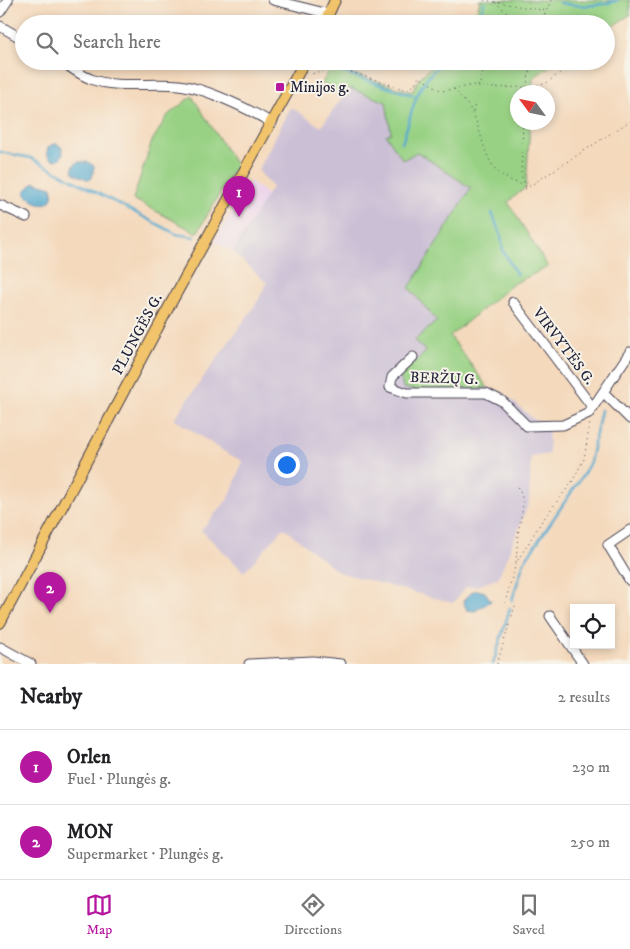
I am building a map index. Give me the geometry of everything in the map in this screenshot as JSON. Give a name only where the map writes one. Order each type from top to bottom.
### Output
[{"type":"main road","points":[[329,14],[335,0]]},
{"type":"main road","name":"PLUNGĖS G.","points":[[0,623],[170,303],[300,70]]},
{"type":"street","points":[[0,12],[8,0]]},
{"type":"street","points":[[273,0],[329,14]]},
{"type":"street","points":[[0,26],[15,35]]},
{"type":"street","points":[[76,70],[91,79],[107,82],[180,85],[192,88],[239,106],[272,123]]},
{"type":"street","points":[[0,205],[26,217]]},
{"type":"street","name":"VIRVYTĖS G.","points":[[513,302],[591,410]]},
{"type":"street","name":"BERŽŲ G.","points":[[413,357],[392,377],[390,387],[407,393],[486,393],[502,400],[527,426],[563,425],[591,410],[630,352]]},
{"type":"street","name":"VIRVYTĖS G.","points":[[604,393],[630,419]]},
{"type":"street","points":[[630,530],[608,545],[630,581]]},
{"type":"street","points":[[550,616],[583,664]]},
{"type":"street","points":[[0,646],[31,664]]},
{"type":"street","points":[[249,664],[313,661],[341,664]]},
{"type":"path","points":[[484,0],[547,11]]},
{"type":"path","points":[[545,15],[551,0]]},
{"type":"path","points":[[495,2],[510,15]]},
{"type":"path","points":[[303,76],[325,70]]},
{"type":"path","points":[[345,70],[407,90],[412,87],[419,77],[442,91],[480,86],[510,87]]},
{"type":"path","points":[[472,113],[483,70]]},
{"type":"path","points":[[526,85],[530,70]]},
{"type":"path","points":[[539,85],[545,84],[564,70]]},
{"type":"path","points":[[454,89],[472,113],[486,154],[502,177],[523,185]]},
{"type":"path","points":[[523,130],[521,175],[526,190],[630,121]]},
{"type":"path","points":[[516,563],[542,521],[572,482],[584,459],[591,410]]},
{"type":"path","points":[[505,603],[516,563],[520,522],[524,513],[524,499],[518,486]]},
{"type":"path","points":[[497,664],[515,606]]},
{"type":"shaded area","points":[[349,88],[386,102],[391,133],[387,135],[403,159],[417,152],[471,189],[409,288],[437,322],[416,340],[426,352],[400,375],[419,391],[488,388],[505,394],[534,420],[548,421],[549,454],[531,457],[529,503],[498,578],[477,586],[466,587],[453,603],[338,572],[284,528],[244,572],[201,530],[229,498],[243,461],[228,454],[174,419],[256,304],[267,283],[233,252],[272,187],[258,170],[291,107],[321,127]]},
{"type":"shaded area","points":[[250,181],[268,195],[233,252],[215,241]]},
{"type":"green space","points":[[480,0],[630,0],[630,15],[615,24],[615,15],[476,15]]},
{"type":"green space","points":[[329,70],[341,70],[412,92],[418,80],[427,70],[544,70],[533,78],[532,85],[510,85],[510,130],[530,130],[526,187],[508,202],[548,267],[513,284],[450,336],[488,388],[419,391],[403,388],[400,375],[426,352],[415,340],[437,321],[409,288],[471,188],[417,152],[403,160],[386,135],[391,133],[386,102],[349,88],[342,95],[322,83]]},
{"type":"green space","points":[[192,96],[236,165],[197,233],[133,199],[152,141],[168,115]]},
{"type":"water","points":[[52,144],[58,144],[63,149],[61,158],[52,160],[47,155],[47,149]]},
{"type":"water","points":[[78,162],[88,162],[94,166],[92,178],[89,180],[75,174],[72,170]]},
{"type":"water","points":[[34,182],[52,187],[51,200],[48,203],[38,203],[24,192]]},
{"type":"water","points":[[473,591],[485,592],[491,601],[475,611],[467,610],[463,601]]},
{"type":"waterway","points":[[560,3],[589,6],[618,0]]},
{"type":"waterway","points":[[481,15],[484,3]]},
{"type":"waterway","points":[[335,70],[415,96]]},
{"type":"waterway","points":[[402,143],[420,89],[435,70]]},
{"type":"waterway","points":[[0,152],[31,158],[176,234],[194,237]]},
{"type":"waterway","points":[[492,213],[501,236],[503,251],[517,275]]},
{"type":"waterway","points":[[512,600],[524,562],[590,462],[601,410]]},
{"type":"waterway","points":[[493,664],[510,608]]},
{"type":"place","name":"Minijos g.","points":[[280,87]]},
{"type":"place","name":"Orlen","points":[[239,217]]},
{"type":"place","name":"MON","points":[[50,613]]}]
